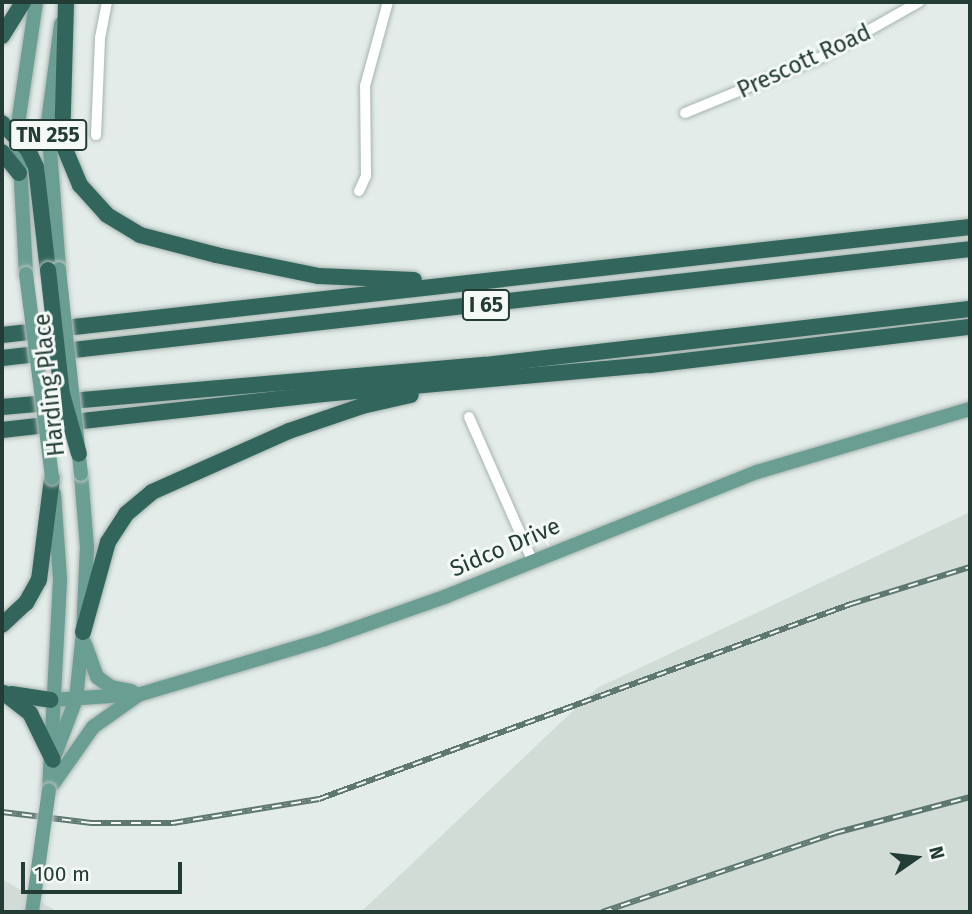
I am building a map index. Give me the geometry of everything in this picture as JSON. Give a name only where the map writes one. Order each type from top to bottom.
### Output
[{"type":"highway","points":[[2,36],[23,2]]},
{"type":"highway","points":[[66,2],[62,142],[86,194],[123,226],[165,243],[301,273],[352,279],[490,282]]},
{"type":"highway","points":[[2,123],[18,138],[36,167],[53,270],[62,394],[79,454]]},
{"type":"highway","points":[[2,152],[19,173]]},
{"type":"highway","points":[[2,335],[970,227]]},
{"type":"highway","name":"I 65","points":[[2,358],[970,249]]},
{"type":"highway","points":[[2,407],[485,365],[970,309]]},
{"type":"highway","points":[[2,430],[970,327]]},
{"type":"highway","points":[[83,632],[108,542],[126,514],[152,492],[344,411],[482,380]]},
{"type":"highway","points":[[2,625],[26,603],[39,580],[52,478]]},
{"type":"highway","points":[[3,692],[51,700]]},
{"type":"highway","points":[[3,692],[30,713],[59,762]]},
{"type":"main road","name":"Harding Place","points":[[36,2],[25,60],[18,138],[19,173],[26,274],[52,478],[60,579],[51,700],[59,762]]},
{"type":"main road","name":"TN 255","points":[[53,270],[48,122],[54,52],[66,2]]},
{"type":"main road","name":"Sidco Drive","points":[[51,700],[144,693],[376,622],[757,472],[970,409]]},
{"type":"main road","name":"Harding Place","points":[[59,762],[76,699],[83,632],[87,547],[79,454]]},
{"type":"main road","points":[[83,632],[91,665],[101,680],[117,689],[144,693]]},
{"type":"main road","points":[[32,912],[49,790],[59,762],[93,727],[144,693]]},
{"type":"street","points":[[96,135],[95,95],[107,2]]},
{"type":"street","points":[[359,191],[366,176],[365,86],[388,2]]},
{"type":"street","name":"Prescott Road","points":[[685,113],[820,58],[919,2]]},
{"type":"street","points":[[469,417],[532,560]]},
{"type":"shaded area","points":[[970,512],[970,912],[361,912],[597,688]]},
{"type":"shaded area","points":[[2,879],[58,912],[2,912]]},
{"type":"railway","points":[[2,812],[91,823],[173,823],[319,799],[851,604],[970,567]]},
{"type":"railway","points":[[602,912],[835,833],[970,797]]}]
